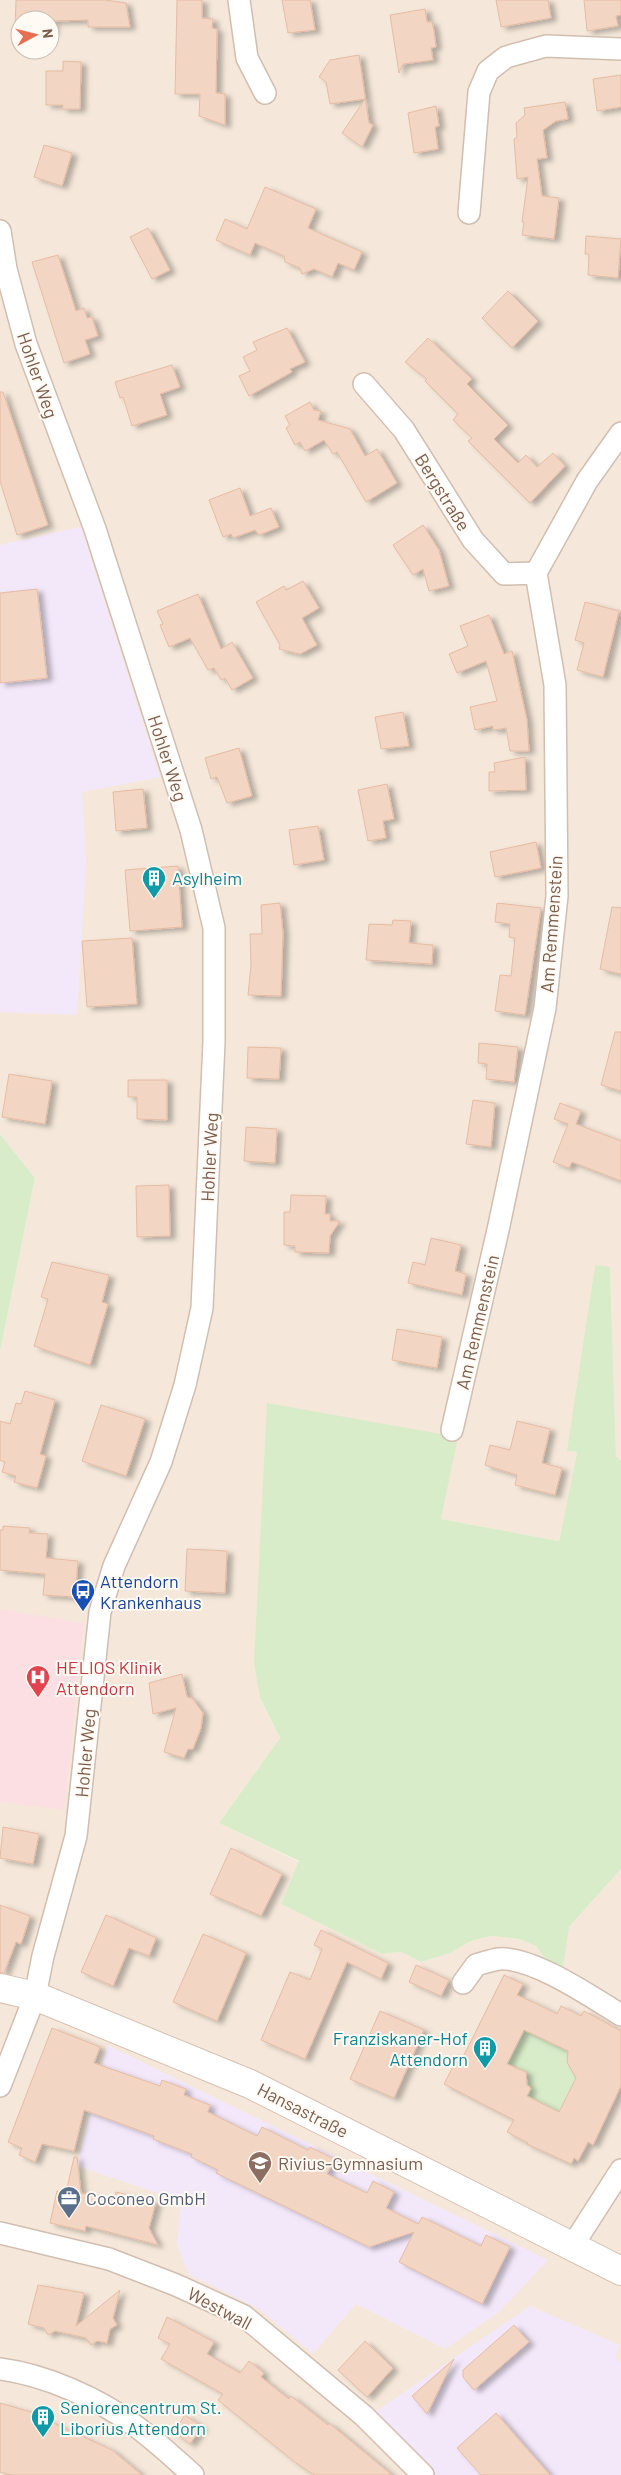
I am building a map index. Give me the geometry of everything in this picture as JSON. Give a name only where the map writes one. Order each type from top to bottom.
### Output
[{"type":"main road","name":"Hansastraße","points":[[0,1988],[35,1996],[250,2084],[621,2271]]},
{"type":"street","points":[[239,0],[248,58],[266,93]]},
{"type":"street","points":[[469,213],[479,92],[488,71],[506,57],[546,46],[621,48]]},
{"type":"street","name":"Hohler Weg","points":[[0,230],[6,270],[26,344],[107,567],[191,830],[214,928],[214,1042],[202,1308],[185,1385],[161,1462],[114,1566],[100,1612],[76,1836],[43,1956],[35,1996],[0,2086]]},
{"type":"street","name":"Bergstraße","points":[[364,384],[404,430],[473,540],[504,574],[536,573]]},
{"type":"street","points":[[536,573],[586,481],[621,433]]},
{"type":"street","name":"Am Remmenstein","points":[[452,1430],[498,1230],[545,1008],[557,896],[554,685],[536,573]]},
{"type":"street","points":[[463,1984],[476,1965],[499,1959],[514,1960],[562,1978],[621,2015]]},
{"type":"street","points":[[573,2246],[621,2170]]},
{"type":"street","name":"Westwall","points":[[0,2233],[109,2259],[176,2285],[244,2316],[364,2416],[423,2475]]},
{"type":"street","points":[[0,2369],[20,2372],[85,2396],[122,2416],[193,2475]]},
{"type":"shaded area","points":[[0,0],[621,0],[621,1461],[616,1458],[610,1268],[595,1265],[568,1451],[577,1452],[559,1541],[441,1519],[457,1437],[260,1699],[280,1738],[219,1823],[299,1862],[281,1904],[382,1954],[401,1952],[421,1962],[450,1953],[471,1941],[491,1936],[519,1939],[536,1946],[547,1961],[569,1927],[621,1869],[621,2475],[0,2475],[0,1352],[35,1178],[0,1134]]},
{"type":"shaded area","points":[[81,527],[160,777],[82,792],[86,862],[77,1015],[0,1012],[0,545]]},
{"type":"shaded area","name":"HELIOS Klinik Attendorn","points":[[0,1609],[84,1623],[64,1810],[0,1802]]},
{"type":"shaded area","name":"Rivius-Gymnasium","points":[[107,2045],[548,2260],[499,2312],[445,2349],[356,2304],[313,2354],[259,2309],[188,2274],[177,2243],[181,2201],[77,2166]]},
{"type":"shaded area","points":[[530,2306],[620,2345],[615,2357],[621,2363],[621,2475],[432,2475],[372,2414]]},
{"type":"green space","points":[[0,1134],[35,1178],[0,1352]]},
{"type":"green space","points":[[595,1265],[610,1267],[616,1457],[621,1461],[621,1869],[569,1927],[563,1967],[547,1961],[536,1946],[519,1939],[491,1936],[471,1941],[450,1953],[421,1962],[401,1952],[382,1954],[281,1904],[299,1861],[219,1823],[280,1738],[260,1698],[254,1662],[267,1403],[458,1437],[441,1519],[559,1541],[577,1452],[567,1451]]},
{"type":"green space","points":[[514,2022],[569,2051],[569,2065],[577,2076],[559,2112],[527,2097],[531,2088],[521,2082],[524,2072],[496,2058]]},
{"type":"building","points":[[16,0],[105,0],[126,3],[130,27],[88,27],[88,20],[60,21],[60,10],[16,10]]},
{"type":"building","points":[[177,0],[202,0],[202,18],[213,19],[212,28],[217,29],[216,93],[225,94],[225,125],[199,116],[200,94],[175,94]]},
{"type":"building","points":[[282,0],[310,0],[315,30],[288,33]]},
{"type":"building","points":[[496,0],[548,0],[551,18],[501,27]]},
{"type":"building","points":[[584,0],[621,0],[621,15],[616,16],[618,26],[587,31]]},
{"type":"building","points":[[425,9],[427,22],[432,22],[434,31],[436,47],[431,48],[433,60],[403,64],[399,73],[390,15]]},
{"type":"building","points":[[359,55],[369,123],[373,125],[362,147],[342,133],[365,99],[330,104],[326,82],[319,77],[330,60]]},
{"type":"building","points":[[63,61],[81,62],[80,109],[62,109],[63,105],[46,105],[46,71],[63,71]]},
{"type":"building","points":[[621,75],[621,107],[597,111],[593,79]]},
{"type":"building","points":[[565,102],[568,119],[556,121],[543,130],[547,158],[537,159],[542,196],[559,198],[554,239],[522,235],[528,177],[517,179],[514,139],[517,137],[516,123],[525,115],[524,108]]},
{"type":"building","points":[[436,106],[439,126],[435,127],[438,149],[414,153],[408,113]]},
{"type":"building","points":[[44,145],[72,153],[62,186],[34,177]]},
{"type":"building","points":[[265,187],[316,209],[308,228],[362,252],[354,270],[338,263],[332,277],[314,269],[302,274],[300,268],[285,262],[284,256],[255,243],[250,255],[216,240],[225,219],[247,229]]},
{"type":"building","points":[[148,228],[170,270],[152,279],[130,237]]},
{"type":"building","points":[[586,236],[621,239],[618,278],[588,275],[589,254],[585,254]]},
{"type":"building","points":[[58,255],[76,311],[84,308],[87,318],[92,317],[98,336],[85,340],[90,354],[64,363],[32,262]]},
{"type":"building","points":[[508,291],[538,321],[512,348],[482,318]]},
{"type":"building","points":[[287,328],[305,362],[290,369],[292,372],[249,396],[239,376],[250,371],[243,357],[257,350],[253,342]]},
{"type":"building","points":[[428,338],[472,379],[467,384],[508,425],[494,439],[518,463],[526,455],[537,467],[553,453],[565,466],[530,503],[468,441],[472,438],[453,420],[458,414],[425,381],[427,379],[405,362]]},
{"type":"building","points":[[172,365],[180,387],[160,394],[167,415],[132,426],[123,397],[120,398],[115,382]]},
{"type":"building","points":[[0,392],[3,392],[48,525],[17,535],[0,481]]},
{"type":"building","points":[[310,402],[314,410],[321,411],[318,420],[350,429],[365,456],[377,449],[397,483],[366,502],[337,452],[333,454],[324,440],[305,451],[300,442],[295,445],[286,428],[290,425],[285,416]]},
{"type":"building","points":[[240,488],[250,516],[271,508],[279,527],[259,535],[255,530],[233,538],[231,534],[223,537],[209,500]]},
{"type":"building","points":[[423,525],[439,550],[449,586],[429,591],[423,569],[413,575],[393,545]]},
{"type":"building","points":[[303,581],[319,608],[302,618],[317,645],[300,654],[279,649],[280,645],[256,602],[284,586],[286,590]]},
{"type":"building","points":[[37,589],[47,678],[0,683],[0,593]]},
{"type":"building","points":[[198,594],[221,649],[232,642],[253,678],[232,690],[225,678],[221,680],[214,668],[208,670],[190,638],[169,647],[160,625],[163,624],[157,611]]},
{"type":"building","points":[[585,602],[619,611],[603,677],[577,670],[584,643],[575,640]]},
{"type":"building","points":[[489,615],[504,654],[512,651],[527,720],[529,751],[510,751],[506,728],[493,730],[493,726],[475,730],[470,707],[497,701],[486,661],[457,673],[449,654],[468,646],[460,626]]},
{"type":"building","points":[[403,712],[409,746],[381,749],[375,717]]},
{"type":"building","points":[[239,748],[252,796],[227,803],[217,777],[211,779],[205,758]]},
{"type":"building","points":[[525,757],[526,790],[489,791],[489,772],[495,772],[494,763]]},
{"type":"building","points":[[387,784],[394,819],[383,821],[386,838],[368,841],[358,790]]},
{"type":"building","points":[[143,789],[147,828],[116,831],[113,792]]},
{"type":"building","points":[[318,826],[324,860],[294,865],[289,830]]},
{"type":"building","points":[[536,842],[541,868],[495,877],[490,852]]},
{"type":"building","name":"Asylheim","points":[[178,866],[182,927],[130,931],[125,870]]},
{"type":"building","points":[[280,903],[283,933],[281,996],[248,995],[251,965],[250,934],[262,934],[261,905]]},
{"type":"building","points":[[497,903],[541,908],[525,1015],[495,1011],[500,975],[511,976],[515,938],[509,937],[510,924],[495,922]]},
{"type":"building","points":[[612,907],[621,908],[621,974],[600,969]]},
{"type":"building","points":[[393,920],[411,921],[409,943],[433,945],[432,964],[366,960],[369,924],[392,925]]},
{"type":"building","points":[[132,938],[137,1004],[87,1007],[82,941]]},
{"type":"building","points":[[615,1032],[621,1032],[621,1091],[601,1085]]},
{"type":"building","points":[[479,1043],[518,1047],[514,1082],[486,1079],[487,1064],[478,1063]]},
{"type":"building","points":[[248,1047],[281,1048],[279,1079],[247,1078]]},
{"type":"building","points":[[9,1074],[52,1081],[45,1124],[2,1117]]},
{"type":"building","points":[[128,1080],[167,1080],[167,1120],[137,1119],[137,1097],[128,1097]]},
{"type":"building","points":[[473,1100],[495,1103],[491,1147],[466,1144]]},
{"type":"building","points":[[560,1103],[581,1111],[576,1124],[621,1141],[621,1181],[572,1162],[569,1168],[553,1162],[568,1124],[554,1119]]},
{"type":"building","points":[[246,1127],[277,1129],[275,1163],[244,1161]]},
{"type":"building","points":[[169,1185],[170,1236],[137,1237],[136,1186]]},
{"type":"building","points":[[291,1195],[326,1196],[325,1214],[330,1214],[330,1221],[340,1221],[330,1236],[329,1253],[295,1252],[295,1246],[284,1245],[284,1212],[290,1212]]},
{"type":"building","points":[[431,1238],[461,1245],[455,1271],[466,1274],[462,1295],[408,1283],[413,1262],[425,1265]]},
{"type":"building","points":[[52,1262],[109,1275],[102,1302],[108,1304],[90,1365],[34,1346],[48,1299],[41,1297]]},
{"type":"building","points":[[397,1329],[442,1337],[437,1368],[392,1360]]},
{"type":"building","points":[[25,1391],[55,1400],[40,1454],[46,1456],[37,1488],[14,1482],[16,1476],[2,1472],[5,1462],[0,1460],[0,1421],[10,1424],[16,1403],[21,1404]]},
{"type":"building","points":[[101,1405],[145,1419],[126,1476],[82,1461]]},
{"type":"building","points":[[517,1421],[550,1429],[542,1463],[562,1468],[555,1495],[515,1485],[517,1475],[485,1465],[490,1445],[510,1450]]},
{"type":"building","points":[[3,1526],[30,1528],[29,1533],[48,1534],[46,1558],[78,1561],[75,1597],[43,1595],[45,1574],[0,1570],[0,1530],[3,1530]]},
{"type":"building","points":[[187,1549],[227,1551],[225,1593],[185,1591]]},
{"type":"building","points":[[182,1674],[187,1697],[192,1698],[203,1713],[201,1728],[193,1749],[188,1749],[184,1758],[164,1752],[176,1708],[153,1714],[149,1683]]},
{"type":"building","points":[[3,1827],[39,1834],[33,1864],[0,1858]]},
{"type":"building","points":[[231,1848],[282,1874],[261,1916],[210,1894]]},
{"type":"building","points":[[0,1905],[30,1916],[21,1944],[16,1942],[4,1973],[0,1973]]},
{"type":"building","points":[[106,1915],[156,1938],[149,1956],[129,1948],[113,1986],[81,1972]]},
{"type":"building","points":[[321,1930],[388,1963],[381,1979],[347,1962],[305,2059],[261,2040],[290,1972],[310,1980],[322,1949],[314,1945]]},
{"type":"building","points":[[203,1934],[246,1953],[217,2021],[173,2002]]},
{"type":"building","points":[[416,1965],[449,1980],[441,1996],[409,1982]]},
{"type":"building","name":"Franziskaner-Hof Attendorn","points":[[504,1975],[523,1984],[517,1995],[557,2014],[561,2006],[581,2016],[584,2011],[621,2031],[621,2086],[593,2145],[588,2142],[578,2161],[574,2158],[571,2164],[527,2144],[507,2132],[514,2120],[444,2084],[459,2055],[463,2057]],"holes":[[[524,2030],[568,2051],[567,2062],[576,2078],[559,2112],[527,2096],[531,2088],[527,2085],[526,2072],[507,2064]]]},
{"type":"building","points":[[380,2011],[424,2030],[394,2098],[350,2079]]},
{"type":"building","points":[[52,2028],[100,2047],[94,2063],[160,2086],[162,2080],[186,2089],[184,2095],[210,2105],[208,2112],[257,2136],[262,2127],[308,2150],[310,2147],[334,2159],[327,2174],[367,2193],[373,2181],[394,2192],[386,2208],[418,2224],[422,2217],[481,2246],[486,2235],[510,2247],[482,2304],[399,2262],[414,2232],[369,2247],[216,2173],[218,2170],[191,2157],[192,2154],[153,2139],[154,2136],[84,2110],[74,2151],[42,2144],[35,2162],[19,2155],[22,2148],[8,2142]]},
{"type":"building","points":[[74,2157],[77,2157],[81,2193],[114,2199],[116,2192],[156,2202],[149,2228],[158,2245],[86,2226],[85,2231],[50,2223],[57,2191],[66,2193]]},
{"type":"building","points":[[38,2285],[84,2293],[76,2326],[120,2290],[113,2318],[117,2325],[110,2329],[107,2343],[97,2341],[91,2345],[86,2338],[55,2331],[48,2335],[44,2328],[28,2324]]},
{"type":"building","points":[[167,2317],[214,2342],[207,2354],[240,2373],[249,2361],[264,2373],[261,2377],[289,2399],[291,2396],[328,2425],[329,2423],[392,2475],[314,2475],[296,2463],[218,2400],[223,2394],[161,2359],[170,2344],[158,2338]]},
{"type":"building","points":[[514,2325],[529,2342],[474,2390],[463,2377],[463,2370]]},
{"type":"building","points":[[365,2341],[393,2368],[367,2397],[338,2370]]},
{"type":"building","points":[[454,2359],[427,2414],[412,2396]]},
{"type":"building","name":"Seniorencentrum St. Liborius Attendorn","points":[[0,2403],[38,2414],[38,2416],[112,2450],[142,2475],[11,2475],[0,2472]]},
{"type":"building","points":[[496,2413],[550,2475],[481,2475],[457,2448]]},
{"type":"building","points":[[185,2415],[202,2427],[190,2444],[174,2432]]},
{"type":"place","name":"Asylheim","points":[[154,899]]},
{"type":"place","name":"Attendorn Krankenhaus","points":[[83,1612]]},
{"type":"place","name":"HELIOS Klinik Attendorn","points":[[38,1698]]},
{"type":"place","name":"Franziskaner-Hof Attendorn","points":[[485,2069]]},
{"type":"place","name":"Rivius-Gymnasium","points":[[260,2184]]},
{"type":"place","name":"Coconeo GmbH","points":[[69,2219]]},
{"type":"place","name":"Seniorencentrum St. Liborius Attendorn","points":[[43,2438]]}]
